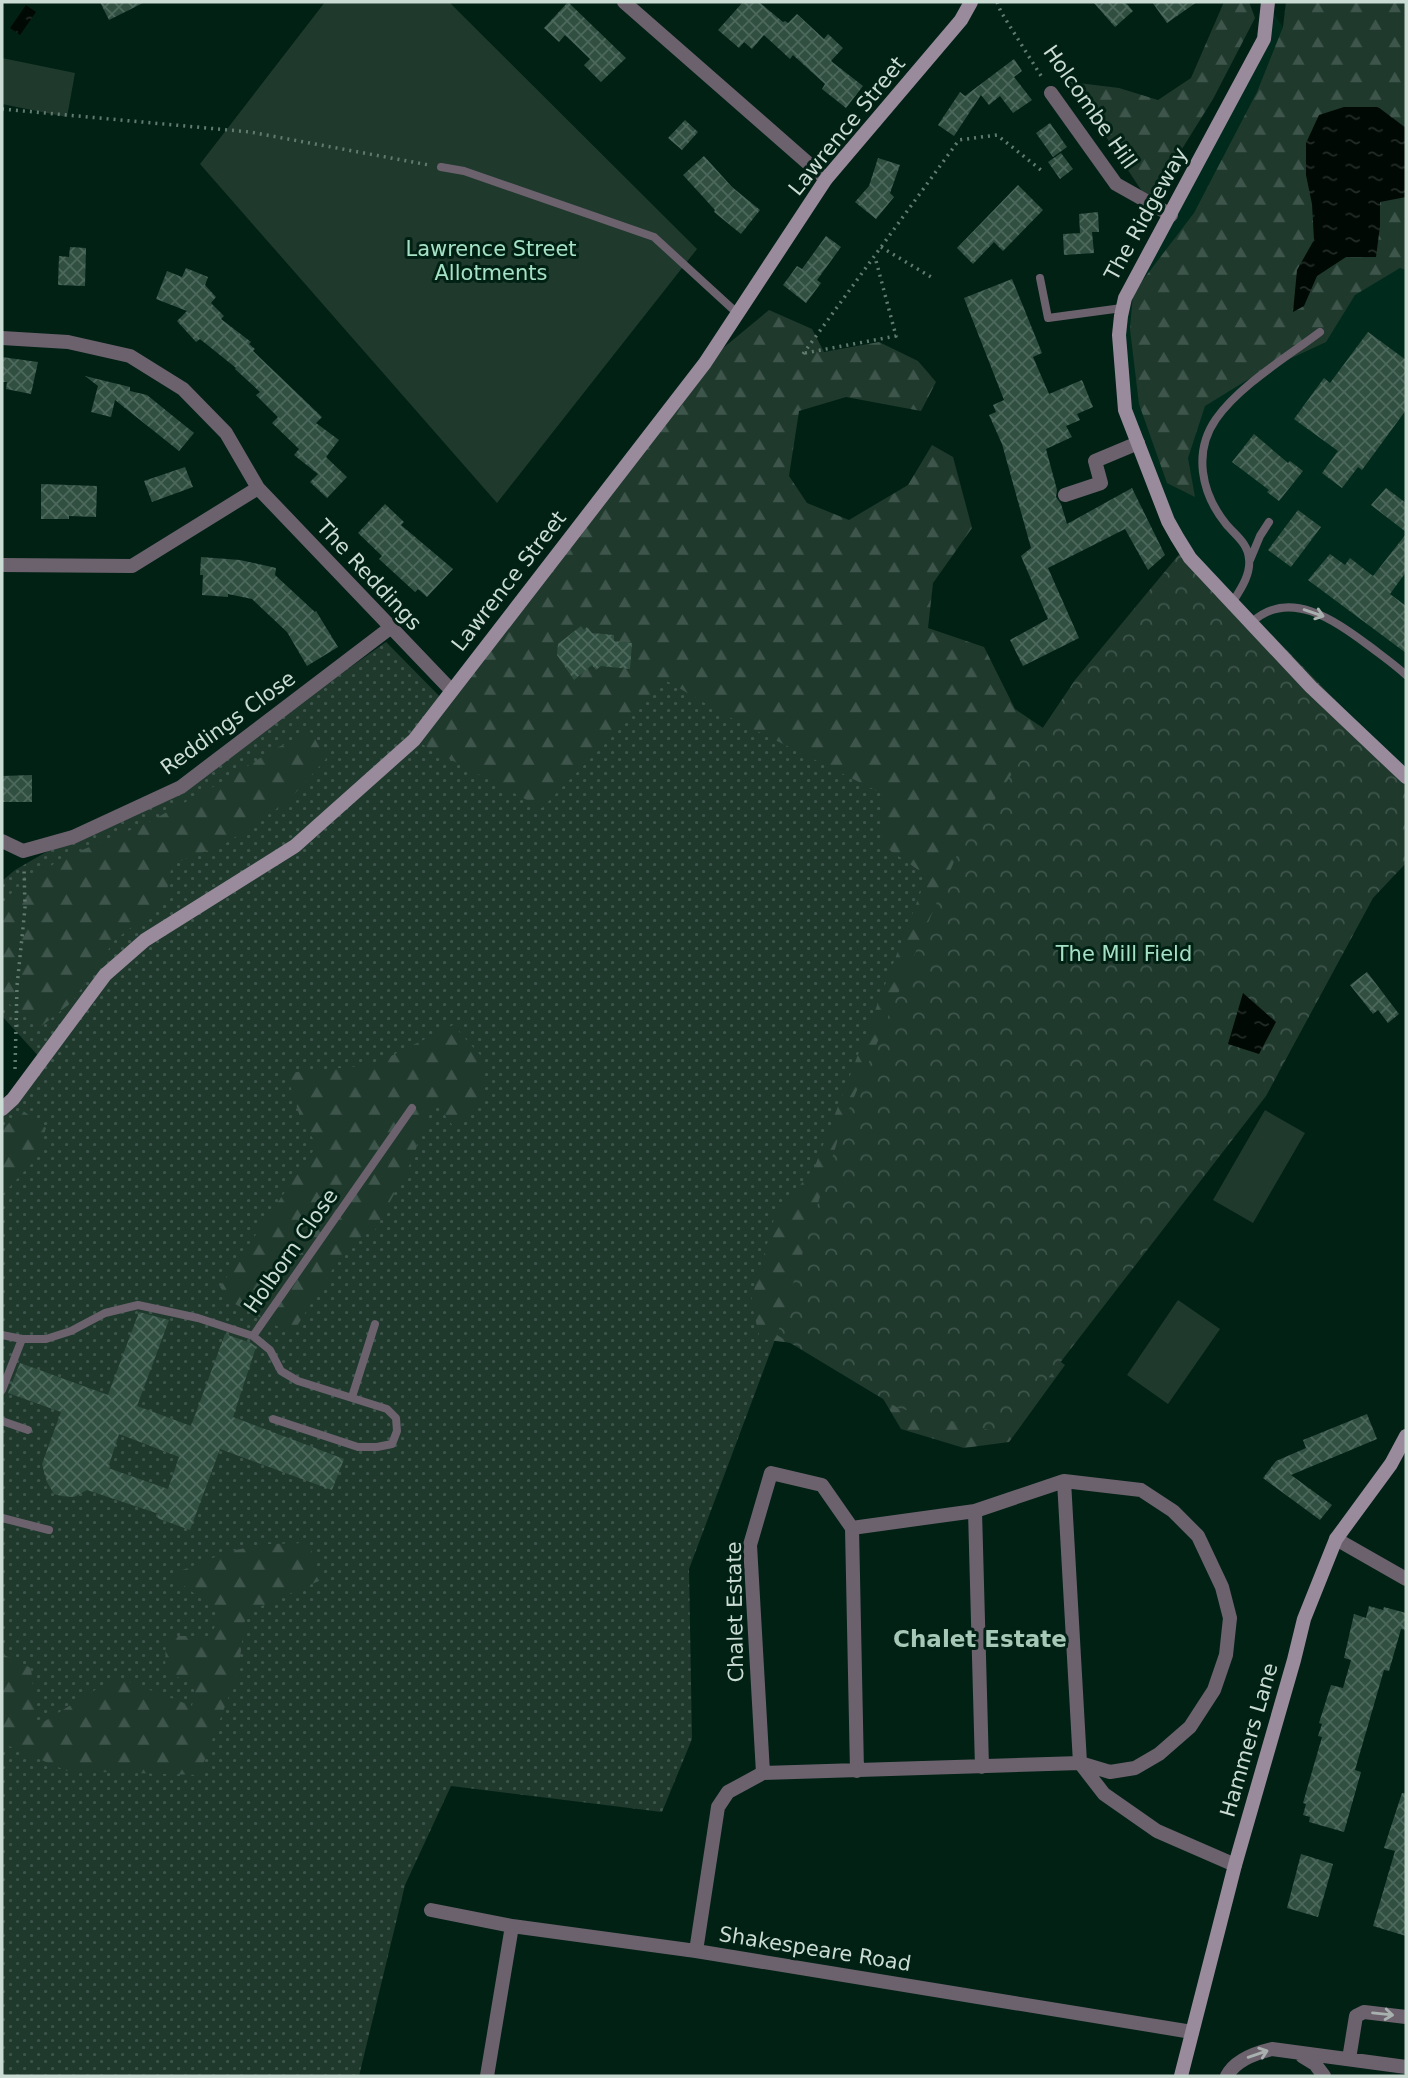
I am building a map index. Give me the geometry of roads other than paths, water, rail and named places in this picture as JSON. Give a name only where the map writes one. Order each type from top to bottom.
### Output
[{"type":"main road","name":"Lawrence Street","points":[[2,1109],[13,1099],[105,975],[145,940],[295,846],[414,740],[705,363],[826,179],[961,20],[971,2]]},
{"type":"main road","name":"The Ridgeway","points":[[1268,2],[1264,39],[1125,298],[1119,335],[1125,410],[1168,521],[1190,558],[1311,687],[1406,777]]},
{"type":"main road","name":"Hammers Lane","points":[[1181,2076],[1235,1866],[1304,1619],[1336,1539],[1391,1464],[1406,1436]]},
{"type":"street","points":[[624,2],[826,179]]},
{"type":"street","name":"Holcombe Hill","points":[[1051,93],[1116,184],[1171,215]]},
{"type":"street","name":"The Reddings","points":[[2,338],[68,342],[130,356],[183,389],[226,433],[258,488],[451,690]]},
{"type":"street","points":[[1065,495],[1101,483],[1095,461],[1138,443]]},
{"type":"street","points":[[2,565],[132,566],[258,488]]},
{"type":"street","name":"Reddings Close","points":[[2,841],[23,851],[73,838],[181,787],[390,628]]},
{"type":"street","name":"Chalet Estate","points":[[763,1773],[750,1545],[771,1473],[822,1485],[852,1528]]},
{"type":"street","points":[[1064,1481],[1080,1763],[1104,1794],[1157,1831],[1235,1866]]},
{"type":"street","points":[[696,1951],[718,1807],[728,1792],[763,1773],[857,1771],[1080,1763],[1110,1772],[1135,1768],[1159,1754],[1190,1727],[1214,1690],[1226,1655],[1230,1618],[1222,1587],[1198,1536],[1173,1511],[1141,1490],[1064,1481],[975,1511],[852,1528],[857,1771]]},
{"type":"street","points":[[975,1511],[982,1767]]},
{"type":"street","points":[[1336,1539],[1406,1578]]},
{"type":"street","name":"Shakespeare Road","points":[[430,1910],[512,1926],[696,1951],[1192,2032]]},
{"type":"street","points":[[487,2076],[512,1926]]},
{"type":"street","points":[[1349,2059],[1356,2016],[1364,2012],[1406,2017]]},
{"type":"street","points":[[1227,2076],[1230,2070],[1253,2054],[1272,2049],[1406,2067]]},
{"type":"street","points":[[1297,2053],[1315,2064],[1324,2076]]},
{"type":"lane","points":[[441,167],[464,171],[654,237],[737,313]]},
{"type":"lane","points":[[1040,278],[1048,318],[1122,308]]},
{"type":"lane","points":[[1250,560],[1245,544],[1216,510],[1206,488],[1202,472],[1205,445],[1217,418],[1236,397],[1320,332]]},
{"type":"lane","points":[[1232,603],[1245,580],[1260,536],[1269,522]]},
{"type":"lane","points":[[1251,623],[1261,614],[1277,609],[1303,609],[1319,613],[1337,623],[1406,675]]},
{"type":"lane","name":"Holborn Close","points":[[2,1335],[22,1339],[46,1339],[71,1331],[105,1313],[138,1305],[198,1318],[253,1336],[412,1108]]},
{"type":"lane","points":[[352,1397],[375,1324]]},
{"type":"lane","points":[[253,1336],[270,1350],[281,1371],[298,1381],[387,1409],[396,1418],[397,1431],[392,1444],[358,1447],[273,1419]]},
{"type":"lane","points":[[2,1390],[22,1339]]},
{"type":"lane","points":[[2,1421],[28,1430]]},
{"type":"lane","points":[[2,1518],[49,1530]]},
{"type":"water","points":[[26,5],[36,12],[20,35],[10,28]]},
{"type":"water","points":[[1344,107],[1378,107],[1406,128],[1406,197],[1380,202],[1376,257],[1346,257],[1317,276],[1304,306],[1293,312],[1297,270],[1314,240],[1312,204],[1306,175],[1306,143],[1319,115]]},
{"type":"water","points":[[1243,993],[1276,1022],[1259,1054],[1228,1044]]},
{"type":"district","name":"Chalet Estate","points":[[980,1639]]},
{"type":"park label","name":"Lawrence Street Allotments","points":[[491,261]]},
{"type":"park label","name":"The Mill Field","points":[[1124,954]]}]
